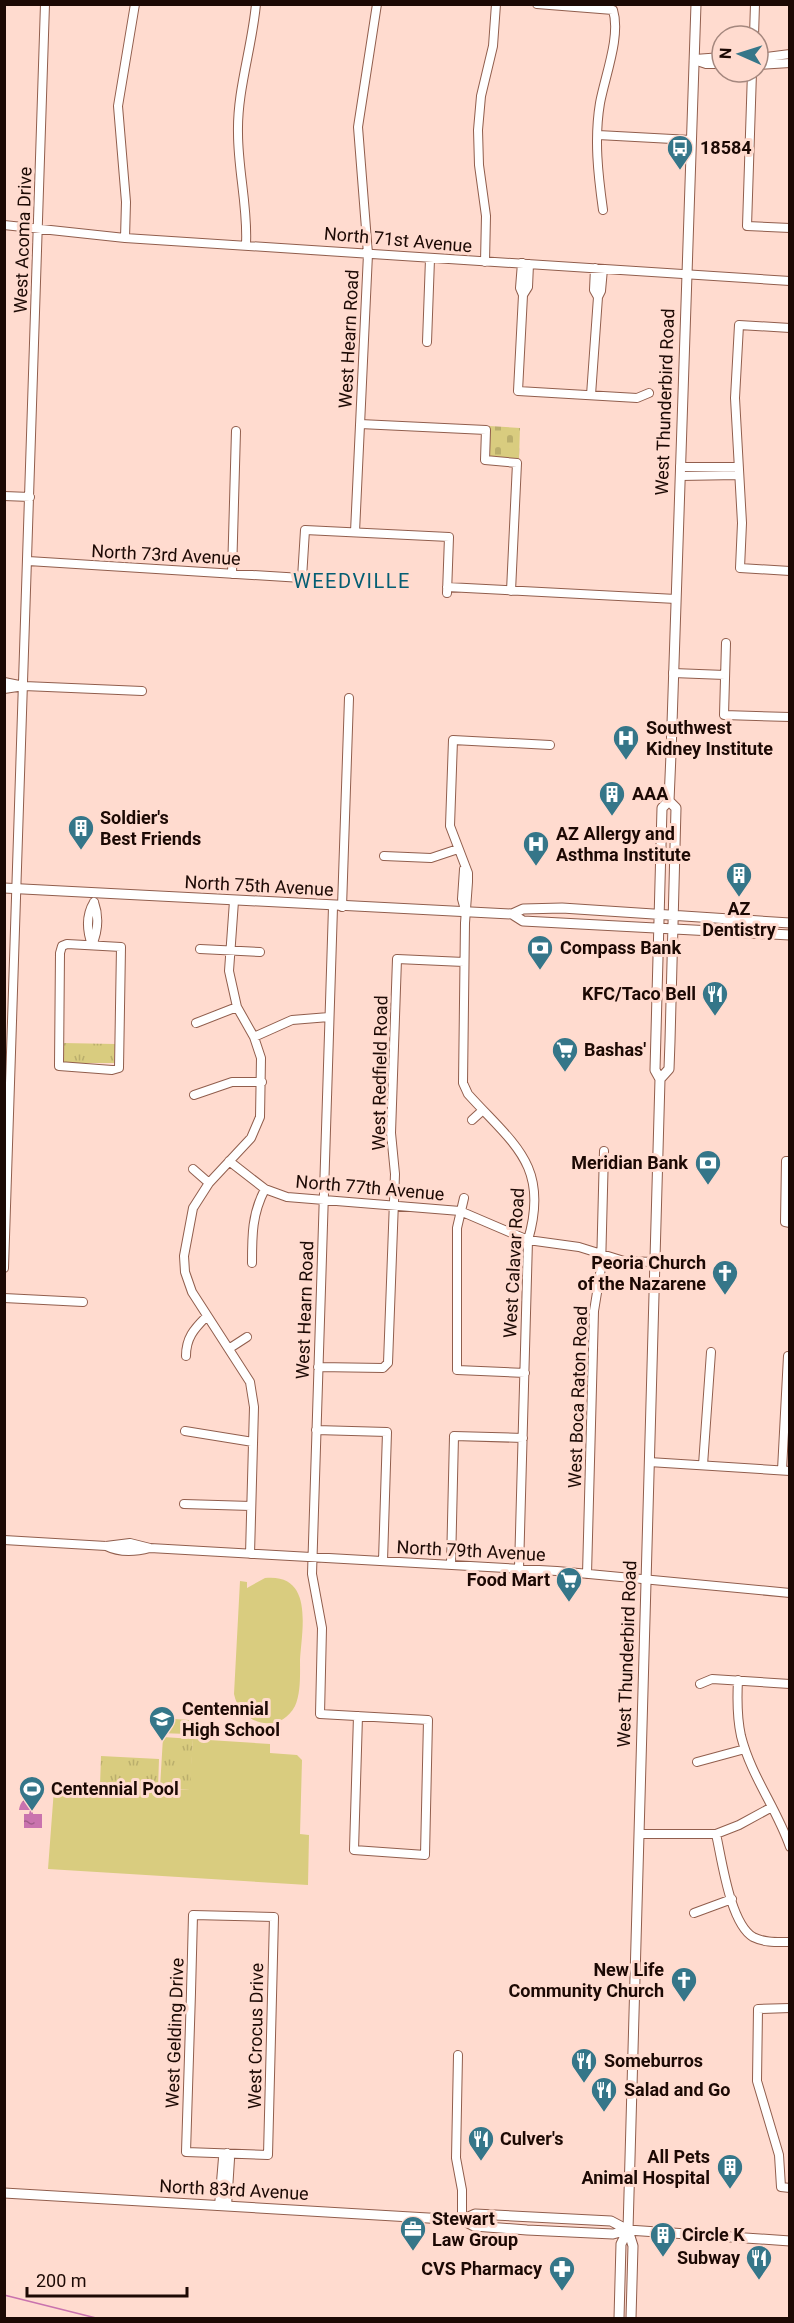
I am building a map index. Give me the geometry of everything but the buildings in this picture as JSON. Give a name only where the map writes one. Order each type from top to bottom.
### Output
[{"type":"main road","name":"West Thunderbird Road","points":[[631,2319],[633,2246],[628,2230],[660,1079],[655,1070],[658,913],[662,808],[669,801],[696,4]]},
{"type":"main road","name":"West Thunderbird Road","points":[[660,1079],[669,1069],[676,807],[669,801]]},
{"type":"main road","name":"North 75th Avenue","points":[[4,888],[337,907],[512,914],[523,909],[552,908],[789,923]]},
{"type":"main road","name":"North 75th Avenue","points":[[512,914],[523,921],[789,935]]},
{"type":"main road","name":"North 83rd Avenue","points":[[4,2193],[462,2220],[475,2214],[610,2221],[628,2230],[789,2241]]},
{"type":"main road","name":"West Thunderbird Road","points":[[618,2319],[621,2244],[628,2230]]},
{"type":"street","name":"West Acoma Drive","points":[[4,1268],[45,4]]},
{"type":"street","points":[[125,238],[126,202],[118,106],[135,4]]},
{"type":"street","points":[[246,244],[247,222],[238,143],[238,108],[256,4]]},
{"type":"street","name":"West Hearn Road","points":[[355,532],[368,254],[358,127],[377,4]]},
{"type":"street","points":[[485,262],[486,216],[478,165],[478,130],[481,96],[493,46],[496,4]]},
{"type":"street","points":[[537,4],[613,10],[613,47],[600,103],[598,135],[597,164],[603,210]]},
{"type":"street","points":[[754,24],[755,4]]},
{"type":"street","points":[[770,56],[789,54]]},
{"type":"street","points":[[694,60],[710,58]]},
{"type":"street","points":[[694,60],[710,64]]},
{"type":"street","points":[[770,64],[789,63]]},
{"type":"street","points":[[752,84],[747,226],[789,228]]},
{"type":"street","points":[[598,135],[691,140]]},
{"type":"street","name":"North 71st Avenue","points":[[4,225],[125,238],[246,244],[430,259],[789,281]]},
{"type":"street","points":[[427,342],[430,259]]},
{"type":"street","points":[[525,264],[518,392],[637,398],[649,393]]},
{"type":"street","points":[[591,395],[599,269]]},
{"type":"street","points":[[740,565],[742,523],[735,398],[739,325],[789,328]]},
{"type":"street","points":[[360,423],[486,430],[485,460],[517,463],[512,591]]},
{"type":"street","points":[[232,574],[236,430]]},
{"type":"street","points":[[680,471],[738,471]]},
{"type":"street","points":[[4,496],[30,497]]},
{"type":"street","name":"North 73rd Avenue","points":[[28,561],[302,578],[305,530],[355,532]]},
{"type":"street","points":[[355,532],[449,537],[447,590],[676,599]]},
{"type":"street","points":[[730,561],[740,565],[789,571]]},
{"type":"street","points":[[726,643],[724,715],[789,717]]},
{"type":"street","points":[[673,673],[725,675]]},
{"type":"street","points":[[4,682],[24,686],[142,692]]},
{"type":"street","points":[[4,689],[24,686]]},
{"type":"street","name":"West Hearn Road","points":[[349,698],[328,1017],[312,1574],[322,1628],[320,1714],[358,1716]]},
{"type":"street","name":"West Calavar Road","points":[[519,1569],[528,1240],[536,1200],[532,1174],[518,1149],[465,1089],[461,1075],[468,873],[464,869],[449,820],[453,740],[550,745]]},
{"type":"street","points":[[384,856],[431,858],[458,849]]},
{"type":"street","points":[[234,901],[229,972],[237,1007],[254,1037],[261,1058],[260,1117],[251,1138],[209,1183],[189,1217],[184,1256],[187,1281],[206,1317],[230,1348],[250,1382],[253,1396],[250,1554]]},
{"type":"street","points":[[62,946],[121,947],[118,1068],[112,1070],[59,1066],[62,946]]},
{"type":"street","points":[[200,949],[260,952]]},
{"type":"street","name":"West Redfield Road","points":[[318,1367],[386,1367],[395,1174],[391,1133],[397,959],[464,962]]},
{"type":"street","points":[[196,1023],[237,1007]]},
{"type":"street","points":[[254,1037],[292,1020],[328,1017]]},
{"type":"street","points":[[194,1095],[232,1082],[262,1082]]},
{"type":"street","points":[[472,1120],[483,1110]]},
{"type":"street","name":"West Boca Raton Road","points":[[587,1574],[594,1311],[601,1254],[604,1151]]},
{"type":"street","name":"North 77th Avenue","points":[[229,1161],[265,1189],[287,1197],[460,1211],[528,1240],[579,1247],[624,1261],[655,1262]]},
{"type":"street","points":[[787,1222],[788,1161]]},
{"type":"street","points":[[193,1169],[209,1183]]},
{"type":"street","points":[[252,1263],[255,1207],[265,1189]]},
{"type":"street","points":[[464,1198],[458,1228],[457,1370],[525,1373]]},
{"type":"street","points":[[4,1298],[83,1302]]},
{"type":"street","points":[[186,1356],[186,1345],[192,1332],[206,1317]]},
{"type":"street","points":[[230,1348],[247,1337]]},
{"type":"street","points":[[703,1465],[711,1352]]},
{"type":"street","points":[[649,1462],[786,1471],[788,1356]]},
{"type":"street","points":[[316,1430],[387,1432],[383,1561]]},
{"type":"street","points":[[185,1431],[253,1442]]},
{"type":"street","points":[[451,1565],[454,1436],[523,1438]]},
{"type":"street","points":[[184,1504],[251,1506]]},
{"type":"street","name":"North 79th Avenue","points":[[4,1540],[106,1546],[115,1550],[138,1551],[150,1548],[519,1569],[789,1593]]},
{"type":"street","points":[[700,1684],[712,1678],[789,1683]]},
{"type":"street","points":[[738,1680],[739,1723],[745,1749],[782,1824],[789,1847]]},
{"type":"street","points":[[358,1716],[428,1720],[425,1855],[354,1850],[358,1716]]},
{"type":"street","points":[[697,1762],[745,1749]]},
{"type":"street","points":[[639,1833],[716,1834],[739,1825],[772,1807]]},
{"type":"street","points":[[716,1834],[732,1899],[744,1930],[767,1942],[789,1942]]},
{"type":"street","points":[[694,1913],[732,1899]]},
{"type":"street","name":"West Gelding Drive","points":[[227,2153],[186,2152],[189,2023],[193,2001],[194,1915],[274,1917]]},
{"type":"street","name":"West Crocus Drive","points":[[227,2153],[268,2155],[274,1917]]},
{"type":"street","points":[[789,2008],[758,2009],[757,2081],[779,2155],[780,2187],[789,2188]]},
{"type":"street","points":[[458,2055],[456,2158],[462,2190],[462,2220]]},
{"type":"street","points":[[223,2206],[225,2172],[230,2159],[227,2153]]},
{"type":"green space","points":[[489,426],[520,428],[519,459],[488,457]]},
{"type":"green space","points":[[63,1043],[115,1044],[114,1063],[65,1063],[62,1060]]},
{"type":"green space","points":[[265,1578],[281,1579],[291,1584],[298,1594],[303,1619],[297,1701],[288,1715],[280,1721],[270,1723],[252,1719],[244,1713],[234,1694],[240,1581],[247,1582],[247,1588]]},
{"type":"green space","points":[[160,1718],[189,1720],[188,1734],[159,1733]]},
{"type":"green space","points":[[163,1737],[193,1739],[190,1790],[160,1788]]},
{"type":"green space","points":[[193,1739],[270,1744],[270,1753],[297,1755],[302,1760],[300,1834],[309,1835],[308,1885],[48,1869],[54,1789],[85,1790],[92,1786],[189,1790]]},
{"type":"green space","points":[[101,1756],[159,1759],[158,1789],[100,1786]]},
{"type":"water","name":"Centennial Pool","points":[[33,1797],[33,1814],[42,1814],[42,1828],[24,1828],[24,1814],[29,1814],[30,1810],[19,1810],[25,1799]]},
{"type":"waterway","points":[[4,2295],[96,2318]]},
{"type":"place","name":"18584","points":[[680,171]]},
{"type":"place","name":"Southwest Kidney Institute","points":[[626,761]]},
{"type":"place","name":"AAA","points":[[612,817]]},
{"type":"place","name":"Soldier's Best Friends","points":[[81,851]]},
{"type":"place","name":"AZ Allergy and Asthma Institute","points":[[536,867]]},
{"type":"place","name":"AZ Dentistry","points":[[739,898]]},
{"type":"place","name":"Compass Bank","points":[[540,971]]},
{"type":"place","name":"KFC/Taco Bell","points":[[715,1017]]},
{"type":"place","name":"Bashas'","points":[[565,1073]]},
{"type":"place","name":"Meridian Bank","points":[[708,1186]]},
{"type":"place","name":"Peoria Church of the Nazarene","points":[[725,1296]]},
{"type":"place","name":"Food Mart","points":[[569,1603]]},
{"type":"place","name":"Centennial High School","points":[[162,1742]]},
{"type":"place","name":"Centennial Pool","points":[[32,1812]]},
{"type":"place","name":"New Life Community Church","points":[[684,2003]]},
{"type":"place","name":"Someburros","points":[[584,2084]]},
{"type":"place","name":"Salad and Go","points":[[604,2113]]},
{"type":"place","name":"Culver's","points":[[481,2162]]},
{"type":"place","name":"All Pets Animal Hospital","points":[[730,2190]]},
{"type":"place","name":"Stewart Law Group","points":[[413,2252]]},
{"type":"place","name":"Circle K","points":[[663,2258]]},
{"type":"place","name":"Subway","points":[[759,2281]]},
{"type":"place","name":"CVS Pharmacy","points":[[562,2292]]},
{"type":"district","name":"WEEDVILLE","points":[[352,581]]}]
